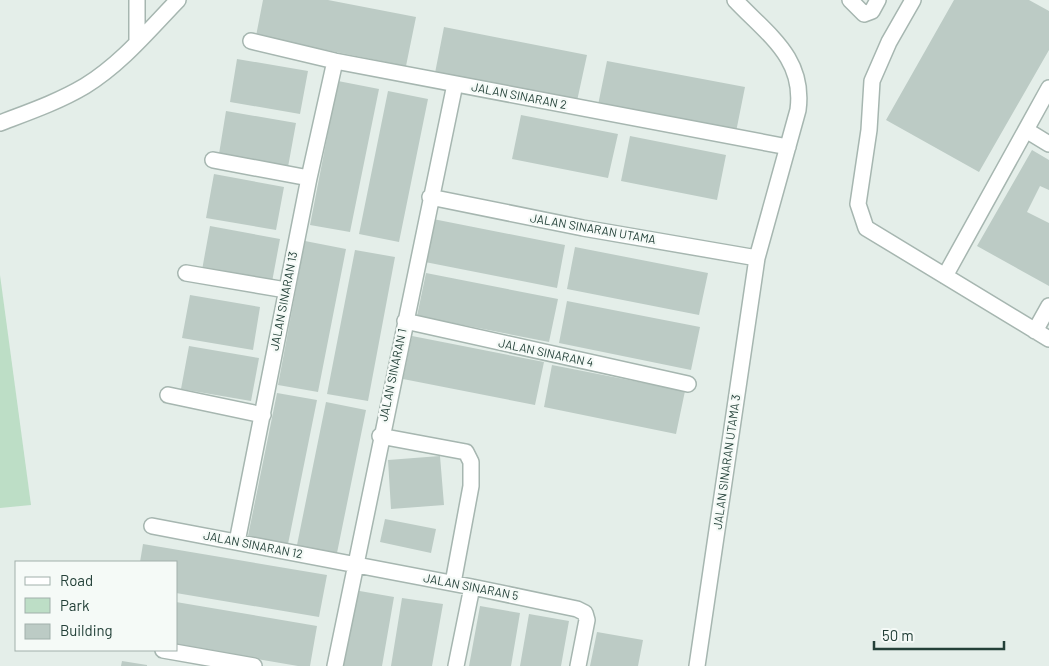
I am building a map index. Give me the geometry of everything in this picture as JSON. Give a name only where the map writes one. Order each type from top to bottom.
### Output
[{"type":"street","points":[[136,0],[137,42]]},
{"type":"street","points":[[0,123],[63,98],[86,85],[112,66],[178,0]]},
{"type":"street","name":"JALAN SINARAN UTAMA 3","points":[[697,666],[757,258],[788,147],[800,92],[796,72],[790,58],[736,0]]},
{"type":"street","points":[[850,0],[864,14],[872,11],[878,0]]},
{"type":"street","points":[[913,0],[889,42],[872,81],[869,130],[858,204],[866,228],[1049,340]]},
{"type":"street","name":"JALAN SINARAN 2","points":[[251,42],[335,61],[788,147]]},
{"type":"street","name":"JALAN SINARAN 13","points":[[237,542],[308,178],[335,61]]},
{"type":"street","name":"JALAN SINARAN 1","points":[[334,666],[380,436],[455,84]]},
{"type":"street","points":[[945,276],[1049,88]]},
{"type":"street","points":[[1026,130],[1049,144]]},
{"type":"street","points":[[213,160],[308,178]]},
{"type":"street","name":"JALAN SINARAN UTAMA","points":[[430,197],[584,228],[757,258]]},
{"type":"street","points":[[186,274],[286,290]]},
{"type":"street","points":[[1035,331],[1049,306]]},
{"type":"street","name":"JALAN SINARAN 4","points":[[405,321],[688,384]]},
{"type":"street","points":[[168,395],[263,415]]},
{"type":"street","points":[[380,436],[466,452],[471,462],[471,486],[453,583]]},
{"type":"street","name":"JALAN SINARAN 12","points":[[152,526],[355,565]]},
{"type":"street","name":"JALAN SINARAN 5","points":[[355,565],[577,609],[585,613],[586,620],[578,666]]},
{"type":"street","points":[[456,666],[472,587]]},
{"type":"street","points":[[168,651],[254,666]]},
{"type":"green space","points":[[0,275],[31,505],[0,508]]},
{"type":"building","points":[[263,0],[328,0],[416,17],[406,66],[256,36]]},
{"type":"building","points":[[954,0],[1029,0],[1049,11],[1049,50],[979,172],[886,120]]},
{"type":"building","points":[[444,27],[587,55],[577,101],[435,73]]},
{"type":"building","points":[[237,59],[308,71],[300,114],[230,102]]},
{"type":"building","points":[[607,61],[745,87],[736,132],[598,105]]},
{"type":"building","points":[[338,81],[379,89],[350,232],[310,225]]},
{"type":"building","points":[[388,91],[428,99],[399,242],[359,234]]},
{"type":"building","points":[[226,111],[296,123],[288,167],[219,154]]},
{"type":"building","points":[[521,115],[618,134],[608,178],[512,159]]},
{"type":"building","points":[[630,136],[726,155],[717,200],[621,181]]},
{"type":"building","points":[[1032,150],[1049,160],[1049,190],[1040,186],[1027,212],[1049,223],[1049,286],[977,246]]},
{"type":"building","points":[[214,174],[284,187],[276,230],[206,218]]},
{"type":"building","points":[[433,219],[565,245],[557,288],[425,262]]},
{"type":"building","points":[[210,226],[280,239],[272,282],[202,270]]},
{"type":"building","points":[[305,241],[346,249],[318,392],[278,385]]},
{"type":"building","points":[[575,247],[708,273],[699,315],[567,289]]},
{"type":"building","points":[[355,250],[395,257],[368,401],[327,394]]},
{"type":"building","points":[[426,273],[558,299],[549,342],[417,316]]},
{"type":"building","points":[[190,295],[260,307],[253,350],[182,338]]},
{"type":"building","points":[[567,301],[700,327],[691,370],[559,343]]},
{"type":"building","points":[[412,336],[544,362],[535,405],[403,379]]},
{"type":"building","points":[[189,346],[259,358],[251,401],[181,389]]},
{"type":"building","points":[[552,365],[685,391],[676,434],[544,407]]},
{"type":"building","points":[[277,393],[317,400],[288,544],[248,536]]},
{"type":"building","points":[[326,402],[366,410],[337,553],[297,545]]},
{"type":"building","points":[[440,456],[444,505],[391,509],[388,460]]},
{"type":"building","points":[[385,519],[436,529],[431,553],[380,542]]},
{"type":"building","points":[[143,544],[327,575],[319,617],[178,593],[178,561],[140,561]]},
{"type":"building","points":[[354,590],[394,597],[382,666],[340,666]]},
{"type":"building","points":[[402,598],[443,604],[432,666],[391,666]]},
{"type":"building","points":[[178,602],[317,626],[310,666],[298,666],[178,645]]},
{"type":"building","points":[[480,606],[520,613],[511,666],[469,666]]},
{"type":"building","points":[[529,614],[569,621],[561,666],[520,666]]},
{"type":"building","points":[[597,632],[643,640],[638,666],[590,666]]},
{"type":"building","points":[[122,661],[147,665],[147,666],[121,666]]}]
